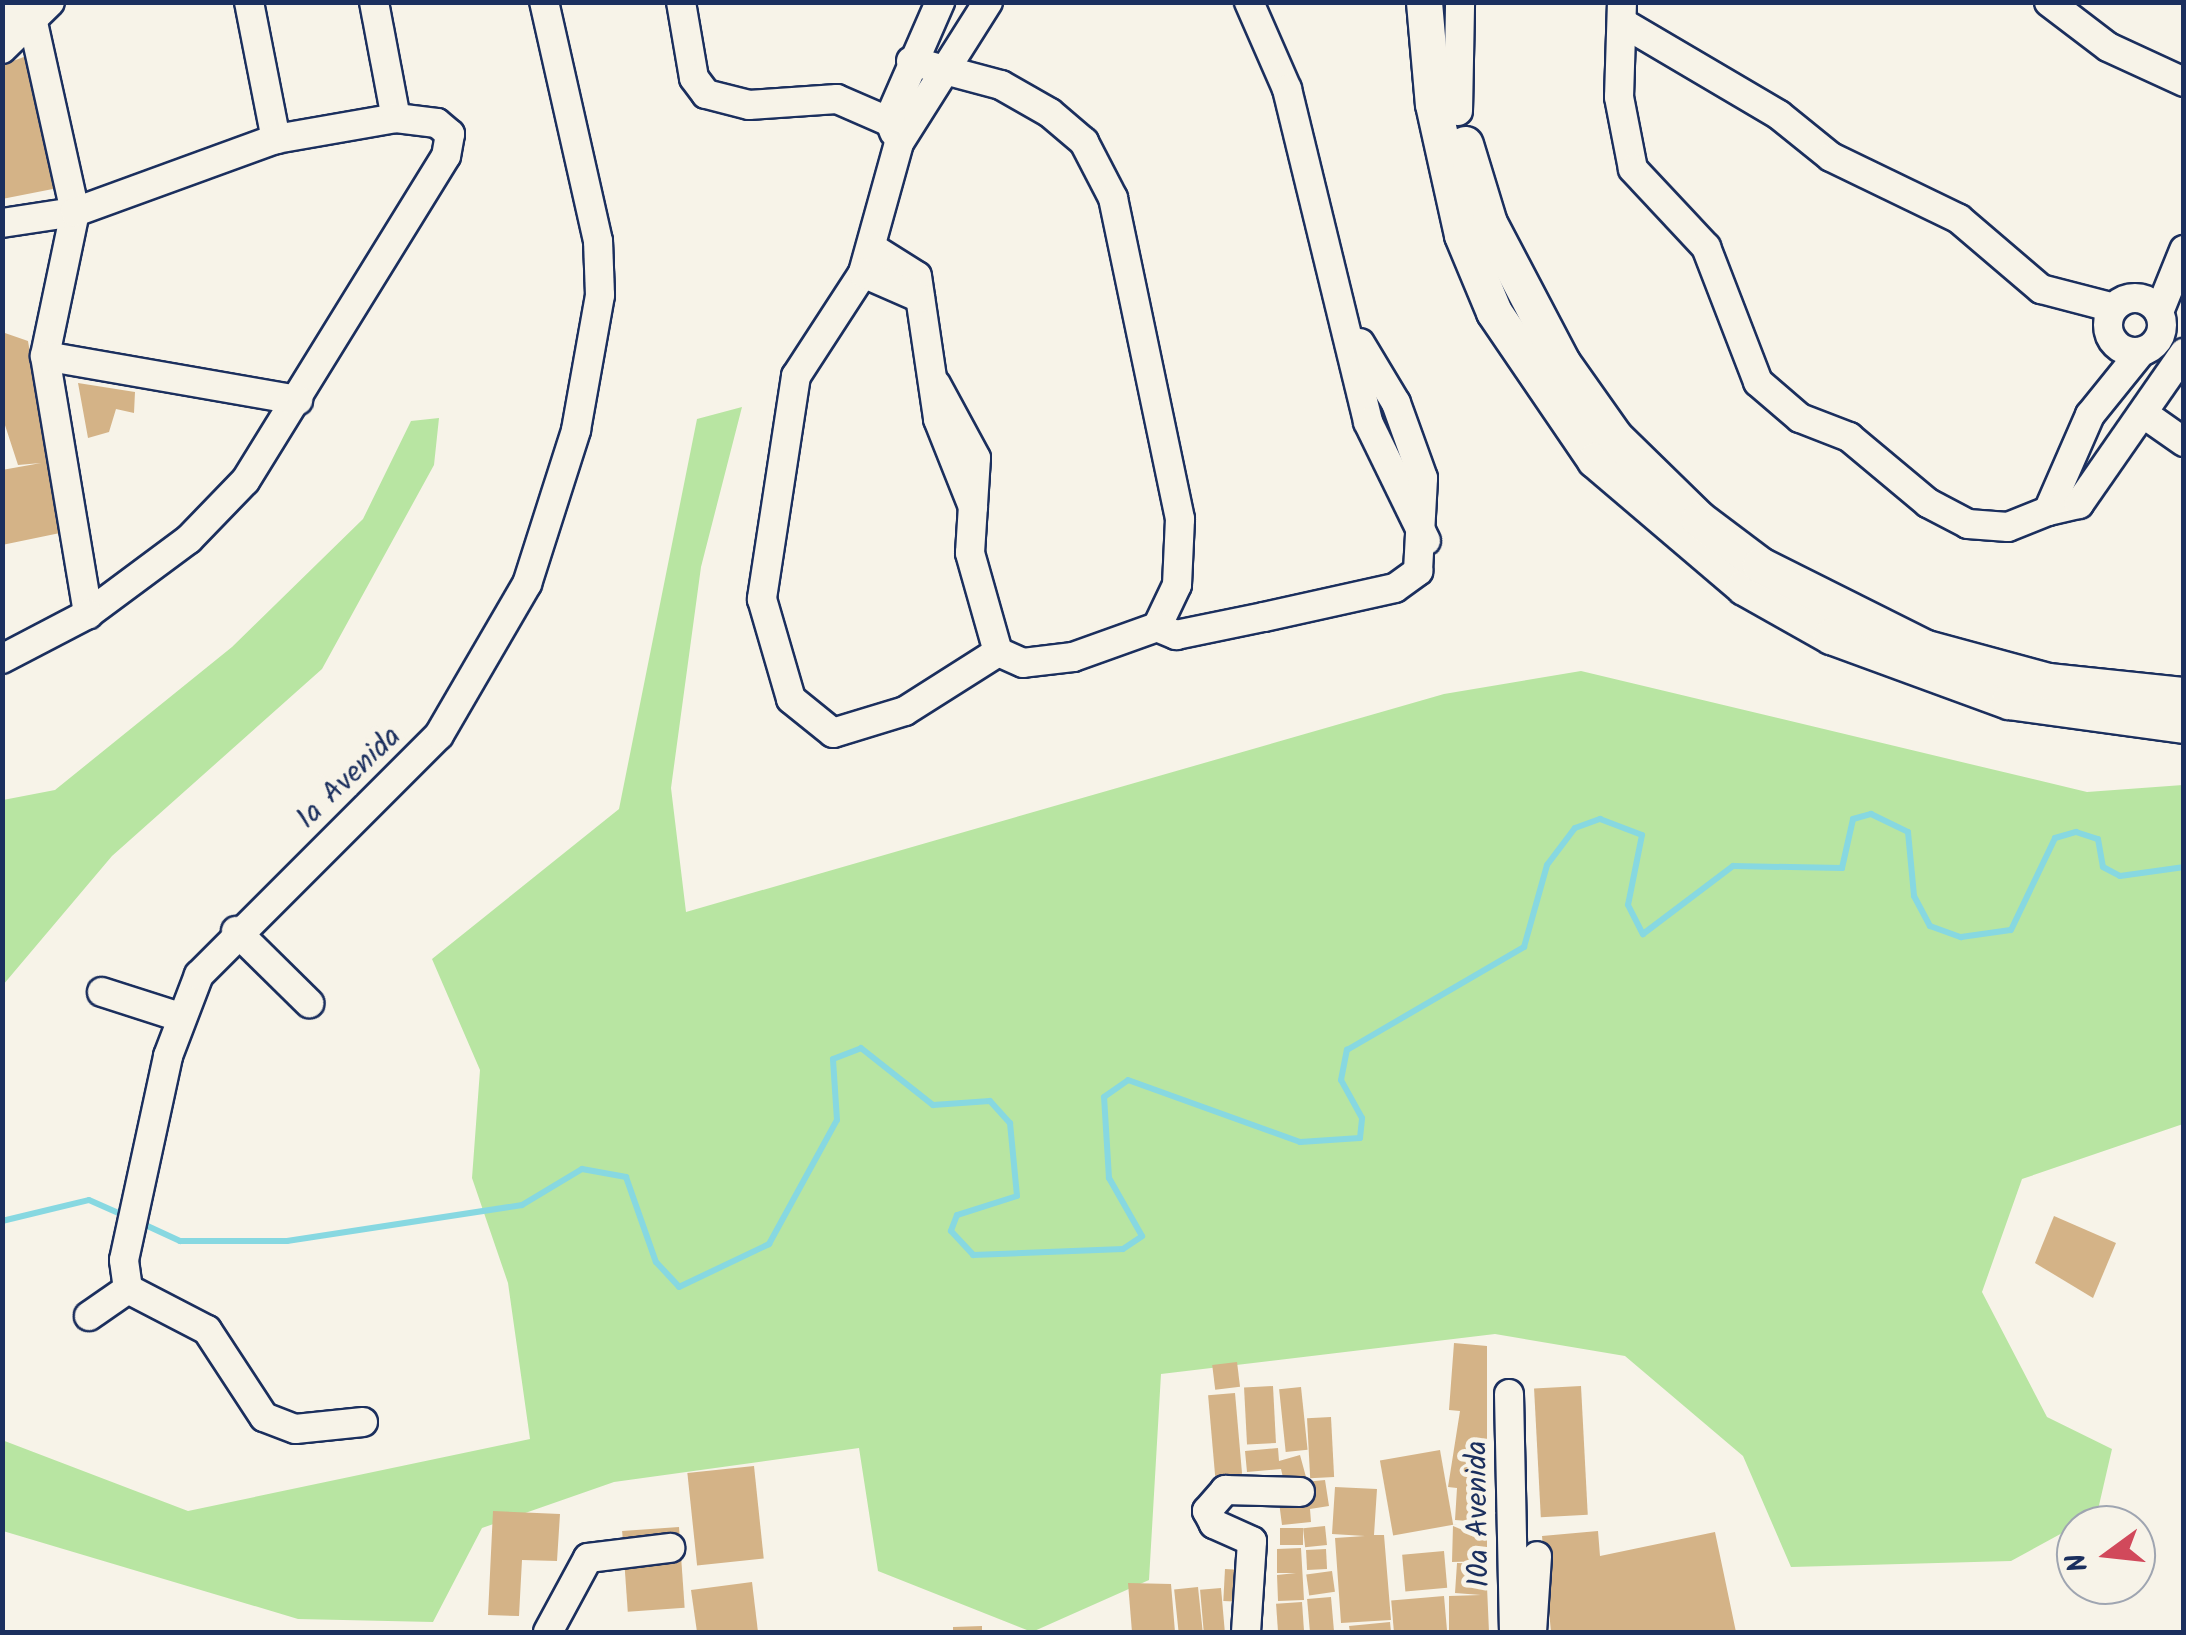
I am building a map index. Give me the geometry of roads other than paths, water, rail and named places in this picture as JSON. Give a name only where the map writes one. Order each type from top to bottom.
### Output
[{"type":"main road","points":[[1401,2],[1424,144],[1494,312],[1596,460],[1744,587],[1831,636],[1960,688],[2118,721],[2184,725]]},
{"type":"main road","points":[[1424,2],[1433,104],[1462,235]]},
{"type":"main road","points":[[1444,2],[1458,111],[1489,223],[1542,330],[1615,438],[1679,504],[1760,565],[1926,648],[2048,681],[2184,695]]},
{"type":"street","points":[[2,49],[28,15],[50,2]]},
{"type":"street","points":[[249,2],[276,138]]},
{"type":"street","points":[[374,2],[396,118]]},
{"type":"street","name":"1a Avenida","points":[[128,1289],[134,1220],[180,1016],[236,931],[439,735],[527,584],[576,430],[600,295],[598,240],[544,2]]},
{"type":"street","points":[[681,2],[694,78],[706,94],[748,105],[836,98],[898,130]]},
{"type":"street","points":[[940,2],[911,61],[867,260],[808,346],[785,420],[762,598],[791,699],[814,726],[857,729],[998,652]]},
{"type":"street","points":[[898,130],[988,2]]},
{"type":"street","points":[[867,260],[920,298],[936,384],[976,458],[975,581],[998,652],[1023,663],[1073,657],[1157,628],[1176,635],[1395,588],[1418,571],[1426,541],[1368,422],[1352,331],[1287,90],[1250,2]]},
{"type":"street","points":[[1458,111],[1460,2]]},
{"type":"street","points":[[2048,2],[2108,47],[2184,82]]},
{"type":"street","points":[[1623,13],[1779,115],[1831,157],[1959,219],[2041,289],[2114,308],[2138,298],[2160,312]]},
{"type":"street","points":[[1623,13],[1619,97],[1633,168],[1706,247],[1758,382],[1968,524],[2008,527],[2079,504],[2184,353]]},
{"type":"street","points":[[2,17],[28,15]]},
{"type":"street","points":[[28,15],[75,212],[46,356],[88,614]]},
{"type":"street","points":[[911,61],[946,66],[1050,113],[1084,142],[1113,198],[1174,474],[1177,585],[1157,628]]},
{"type":"street","points":[[2,223],[75,212],[276,138],[396,118],[437,123],[452,145],[333,328],[298,400],[245,481],[189,539],[88,614],[2,659]]},
{"type":"street","points":[[2048,511],[2090,416],[2140,352],[2160,338],[2160,312],[2184,250]]},
{"type":"street","points":[[2114,308],[2110,334],[2140,352]]},
{"type":"street","points":[[46,356],[298,400]]},
{"type":"street","points":[[2144,414],[2184,442]]},
{"type":"street","points":[[1177,585],[1223,624]]},
{"type":"street","points":[[236,931],[309,1003]]},
{"type":"street","points":[[102,992],[180,1016]]},
{"type":"street","points":[[89,1316],[128,1289],[207,1330],[264,1417],[295,1429],[363,1422]]},
{"type":"street","name":"10a Avenida","points":[[1509,1394],[1514,1632]]},
{"type":"street","points":[[1246,1632],[1252,1541],[1214,1524],[1208,1511],[1224,1490],[1300,1492]]},
{"type":"street","points":[[548,1632],[588,1558],[670,1548]]},
{"type":"street","points":[[1532,1632],[1537,1556]]},
{"type":"waterway","points":[[141,1223],[180,1241],[287,1241],[522,1205],[582,1169],[626,1177],[656,1262],[679,1287],[769,1244],[837,1120],[833,1059],[861,1048],[933,1105],[990,1101],[1010,1123],[1017,1196],[957,1215],[951,1231],[973,1255],[1123,1249],[1142,1236],[1109,1178],[1104,1097],[1128,1080],[1300,1142],[1360,1138],[1362,1118],[1341,1080],[1347,1050],[1524,947],[1547,865],[1575,828],[1600,819],[1642,835],[1628,905],[1643,934],[1733,866],[1842,868],[1853,819],[1871,814],[1908,832],[1914,896],[1930,926],[1961,937],[2011,930],[2055,838],[2076,832],[2098,839],[2103,867],[2120,876],[2184,867]]},
{"type":"waterway","points":[[2,1221],[89,1200],[125,1216]]}]
